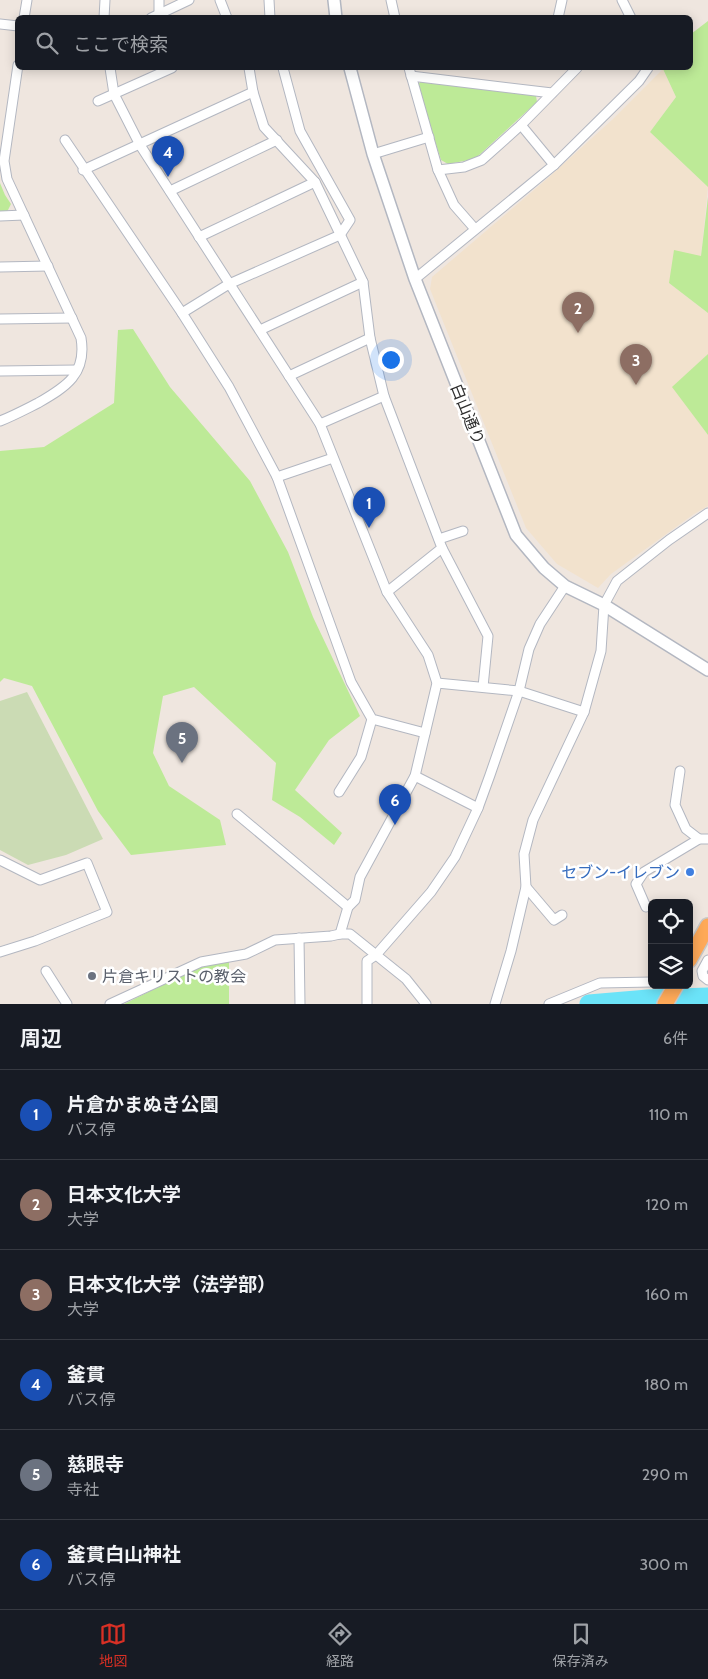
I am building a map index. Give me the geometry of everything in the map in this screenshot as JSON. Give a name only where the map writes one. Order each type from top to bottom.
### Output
[{"type":"highway","points":[[693,953],[708,926]]},
{"type":"highway","points":[[665,1004],[673,989]]},
{"type":"street","points":[[24,15],[27,0]]},
{"type":"street","points":[[104,15],[105,0]]},
{"type":"street","points":[[155,15],[159,0]]},
{"type":"street","points":[[157,15],[189,0]]},
{"type":"street","points":[[220,0],[226,15]]},
{"type":"street","points":[[269,0],[270,15]]},
{"type":"street","points":[[334,0],[336,15]]},
{"type":"street","points":[[391,0],[394,15]]},
{"type":"street","points":[[559,15],[562,0]]},
{"type":"street","points":[[622,0],[629,15]]},
{"type":"street","points":[[0,24],[15,26]]},
{"type":"street","points":[[0,422],[61,390],[81,362],[82,347],[81,338],[7,179],[4,161],[17,70]]},
{"type":"street","points":[[110,70],[114,94],[140,145],[320,424],[388,592],[428,655],[437,683],[415,776],[360,877],[355,900],[348,907],[340,934]]},
{"type":"street","points":[[98,101],[168,70]]},
{"type":"street","points":[[248,70],[264,127],[314,182],[364,282],[370,338],[384,396],[440,544],[488,636],[483,687]]},
{"type":"street","points":[[182,313],[229,284],[340,235],[350,220],[300,131],[284,70]]},
{"type":"street","name":"白山通り","points":[[351,70],[373,154],[415,279],[516,535],[544,568],[565,586],[604,605],[708,670]]},
{"type":"street","points":[[438,170],[464,167],[482,160],[521,125],[575,70]]},
{"type":"street","points":[[415,279],[554,165],[639,81],[647,70]]},
{"type":"street","points":[[476,230],[454,205],[438,170],[410,72],[552,93]]},
{"type":"street","points":[[83,170],[253,92]]},
{"type":"street","points":[[521,125],[554,165]]},
{"type":"street","points":[[373,154],[429,138]]},
{"type":"street","points":[[65,140],[83,170],[182,313],[228,388],[277,477],[351,682],[372,719],[425,733]]},
{"type":"street","points":[[170,191],[277,140]]},
{"type":"street","points":[[199,237],[314,182]]},
{"type":"street","points":[[0,216],[24,216]]},
{"type":"street","points":[[0,267],[48,266]]},
{"type":"street","points":[[260,330],[364,282]]},
{"type":"street","points":[[0,319],[72,318]]},
{"type":"street","points":[[289,376],[370,338]]},
{"type":"street","points":[[0,371],[77,370]]},
{"type":"street","points":[[320,424],[384,396]]},
{"type":"street","points":[[277,477],[333,458]]},
{"type":"street","points":[[495,1004],[511,952],[526,887],[524,854],[533,820],[584,712],[601,651],[604,605],[617,581],[668,540],[708,513]]},
{"type":"street","points":[[388,592],[440,544],[463,531]]},
{"type":"street","points":[[367,1004],[367,961],[376,955],[431,892],[455,858],[478,808],[519,692],[529,649],[540,624],[565,586]]},
{"type":"street","points":[[437,683],[519,692],[584,712]]},
{"type":"street","points":[[340,792],[360,757],[372,719]]},
{"type":"street","points":[[680,772],[675,805],[686,829],[704,839]]},
{"type":"street","points":[[415,776],[478,808]]},
{"type":"street","points":[[238,814],[348,907]]},
{"type":"street","points":[[646,907],[636,884],[644,872],[704,839]]},
{"type":"street","points":[[0,860],[40,880],[86,863],[107,912],[35,941],[0,952]]},
{"type":"street","points":[[526,887],[554,920],[562,916]]},
{"type":"street","points":[[110,1004],[201,962],[246,954],[275,940],[350,934],[406,979],[426,1004]]},
{"type":"street","points":[[299,938],[300,1004]]},
{"type":"street","points":[[708,960],[702,971],[703,976],[708,980]]},
{"type":"street","points":[[46,971],[68,1004]]},
{"type":"street","points":[[549,1004],[600,983],[648,982]]},
{"type":"shaded area","points":[[663,70],[676,97],[650,132],[708,187],[701,256],[669,283],[708,313],[708,354],[673,387],[708,435],[708,506],[611,574],[598,588],[557,564],[526,528],[430,289],[432,277],[548,178]]},
{"type":"green space","points":[[708,21],[708,187],[650,132],[676,97],[663,70],[693,70],[693,32]]},
{"type":"green space","points":[[421,81],[536,96],[537,102],[477,157],[448,164],[441,160],[417,86]]},
{"type":"green space","points":[[0,183],[11,204],[7,212],[0,212]]},
{"type":"green space","points":[[708,197],[708,313],[669,283],[674,250],[701,256]]},
{"type":"green space","points":[[133,329],[170,387],[250,481],[288,552],[313,617],[360,716],[329,740],[295,790],[342,833],[334,845],[300,817],[272,800],[276,763],[194,687],[163,696],[153,753],[169,786],[220,820],[226,845],[131,855],[98,811],[32,686],[4,678],[0,682],[0,451],[44,447],[114,403],[118,330]]},
{"type":"green space","points":[[708,354],[708,435],[672,387]]},
{"type":"green space","points":[[27,692],[103,839],[66,855],[28,865],[0,850],[0,701]]},
{"type":"green space","points":[[229,960],[229,1004],[124,1004],[207,963]]},
{"type":"waterway","points":[[589,1004],[648,999],[708,997]]},
{"type":"place","name":"釜貫","points":[[168,177]]},
{"type":"place","name":"日本文化大学","points":[[578,333]]},
{"type":"place","name":"日本文化大学（法学部）","points":[[636,385]]},
{"type":"place","name":"片倉かまぬき公園","points":[[369,528]]},
{"type":"place","name":"慈眼寺","points":[[182,763]]},
{"type":"place","name":"釜貫白山神社","points":[[395,825]]},
{"type":"place","name":"セブン-イレブン","points":[[690,872]]},
{"type":"place","name":"片倉キリストの教会","points":[[92,976]]}]
